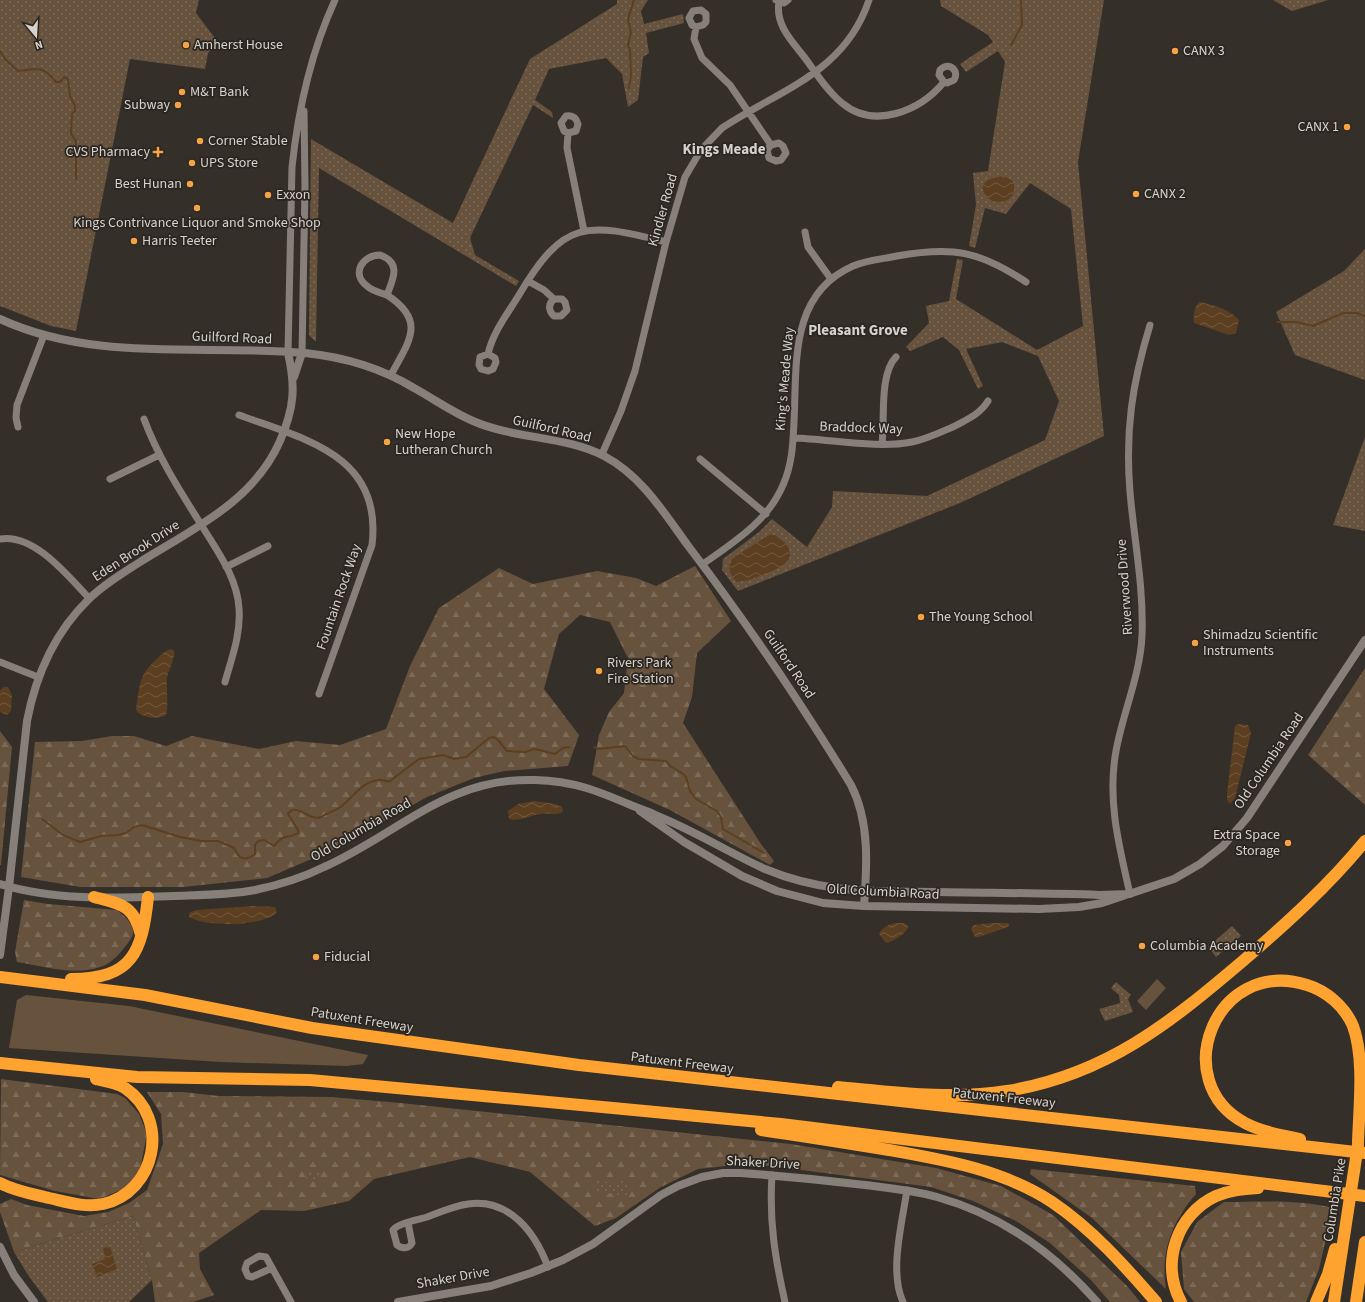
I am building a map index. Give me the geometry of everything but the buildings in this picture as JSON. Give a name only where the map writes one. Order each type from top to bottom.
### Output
[{"type":"highway","points":[[650,1074],[954,1094],[1006,1091],[1061,1078],[1088,1068],[1134,1045],[1181,1012],[1296,914],[1328,883],[1365,841]]},
{"type":"highway","points":[[94,897],[127,907],[137,921],[141,939]]},
{"type":"highway","points":[[19,979],[86,979],[102,977],[118,970],[137,949],[141,939],[148,897]]},
{"type":"highway","name":"Patuxent Freeway","points":[[0,977],[146,994],[312,1028],[360,1036],[650,1074],[1139,1128],[1337,1147],[1363,1148]]},
{"type":"highway","points":[[1337,1147],[1305,1141],[1255,1128],[1232,1115],[1216,1095],[1207,1071],[1207,1045],[1215,1020],[1232,1000],[1242,992],[1266,982],[1288,980],[1312,986],[1322,991],[1340,1007],[1353,1026],[1359,1051],[1363,1148]]},
{"type":"highway","points":[[0,1063],[137,1077],[310,1080],[781,1124],[1365,1196]]},
{"type":"highway","points":[[0,1183],[27,1193],[90,1205],[102,1204],[120,1198],[137,1185],[148,1166],[153,1145],[153,1134],[146,1112],[139,1102],[124,1088],[106,1081],[23,1065]]},
{"type":"highway","name":"Columbia Pike","points":[[1334,1302],[1352,1184],[1363,1148],[1365,1102]]},
{"type":"highway","points":[[613,1108],[849,1143],[934,1159],[991,1173],[1028,1188],[1069,1215],[1103,1245],[1156,1302]]},
{"type":"highway","points":[[1139,1128],[1224,1132],[1305,1141]]},
{"type":"highway","points":[[1316,1302],[1328,1274],[1352,1184]]},
{"type":"highway","points":[[1181,1302],[1172,1277],[1172,1256],[1178,1234],[1189,1217],[1196,1210],[1218,1195],[1242,1189],[1316,1190]]},
{"type":"highway","points":[[0,1193],[27,1193]]},
{"type":"highway","points":[[1356,1302],[1365,1242]]},
{"type":"street","name":"Eden Brook Drive","points":[[294,377],[288,353],[292,167],[297,128],[315,52],[335,0]]},
{"type":"street","points":[[788,0],[777,1],[778,17],[784,29],[833,95],[860,114],[882,117],[893,115],[912,107],[929,96],[944,82]]},
{"type":"street","name":"Kindler Road","points":[[602,454],[621,411],[635,371],[679,194],[692,163],[711,138],[722,128],[817,73],[841,49],[852,34],[864,14],[869,0]]},
{"type":"street","points":[[696,27],[694,39],[702,58],[730,85],[771,145]]},
{"type":"street","name":"Eden Brook Drive","points":[[9,887],[27,721],[38,677],[62,630],[89,598],[120,574],[220,512],[249,489],[269,463],[284,432],[292,405],[294,377],[302,353],[305,186],[304,100]]},
{"type":"street","points":[[568,134],[567,148],[584,231]]},
{"type":"street","points":[[488,354],[493,338],[539,263],[555,246],[571,236],[584,231],[610,229],[666,242]]},
{"type":"street","points":[[805,232],[808,247],[831,279]]},
{"type":"street","name":"King's Meade Way","points":[[703,564],[749,531],[766,514],[778,495],[787,474],[793,438],[802,324],[813,300],[821,288],[831,279],[854,266],[869,261],[924,252],[947,251],[964,253],[989,261],[1026,282]]},
{"type":"street","points":[[387,295],[394,277],[393,266],[386,257],[380,255],[368,257],[360,265],[359,271],[361,279],[367,287],[387,295],[404,308],[412,327],[410,340],[391,376]]},
{"type":"street","points":[[528,281],[544,290],[554,300]]},
{"type":"street","name":"Guilford Road","points":[[0,318],[44,335],[97,345],[302,353],[346,360],[391,376],[454,412],[485,426],[518,435],[586,448],[602,454],[629,472],[645,487],[767,653],[858,797],[865,822],[864,906]]},
{"type":"street","name":"Riverwood Drive","points":[[1130,894],[1115,823],[1112,783],[1116,750],[1136,677],[1142,637],[1130,492],[1128,441],[1133,391],[1138,363],[1150,325]]},
{"type":"street","points":[[18,427],[16,418],[17,405],[44,335]]},
{"type":"street","points":[[882,444],[886,378],[891,362],[896,357]]},
{"type":"street","name":"Braddock Way","points":[[793,438],[882,444],[911,442],[935,435],[977,414],[988,400]]},
{"type":"street","name":"Fountain Rock Way","points":[[239,415],[318,445],[340,458],[356,475],[367,496],[371,511],[373,536],[369,556],[319,694]]},
{"type":"street","points":[[144,419],[158,455],[226,567],[237,594],[239,620],[234,651],[225,682]]},
{"type":"street","points":[[110,479],[158,455]]},
{"type":"street","points":[[700,459],[766,514]]},
{"type":"street","points":[[0,539],[14,538],[35,548],[52,561],[89,598]]},
{"type":"street","points":[[226,567],[268,546]]},
{"type":"street","name":"Old Columbia Road","points":[[633,806],[652,821],[720,864],[760,885],[823,903],[864,906],[1057,909],[1102,903],[1161,884],[1186,874],[1223,846],[1247,818],[1365,640]]},
{"type":"street","points":[[0,662],[38,677]]},
{"type":"street","name":"Old Columbia Road","points":[[0,884],[9,887],[94,897],[148,897],[241,892],[288,882],[326,867],[442,800],[458,793],[492,783],[532,780],[554,781],[594,789],[656,815],[745,860],[783,876],[825,887],[865,891],[1099,895],[1130,894]]},
{"type":"street","points":[[0,955],[9,887]]},
{"type":"street","name":"Shaker Drive","points":[[398,1302],[491,1286],[548,1267],[593,1244],[660,1195],[690,1181],[723,1173],[741,1172],[906,1190],[937,1197],[961,1205],[1019,1233],[1058,1261],[1097,1302]]},
{"type":"street","points":[[772,1175],[771,1224],[776,1259],[785,1302]]},
{"type":"street","points":[[903,1302],[898,1286],[896,1269],[906,1190]]},
{"type":"street","points":[[408,1224],[455,1206],[477,1203],[489,1204],[508,1212],[525,1225],[534,1238],[548,1267]]},
{"type":"street","points":[[0,1246],[14,1276],[34,1302]]},
{"type":"street","points":[[272,1268],[291,1302]]},
{"type":"green space","points":[[0,0],[199,0],[196,13],[218,42],[208,53],[205,69],[130,59],[76,331],[51,326],[0,306]]},
{"type":"green space","points":[[617,0],[648,0],[641,11],[644,24],[683,14],[684,23],[646,33],[649,53],[643,57],[638,100],[628,107],[622,74],[606,58],[549,69],[535,100],[552,112],[553,118],[533,105],[470,238],[475,255],[519,281],[516,286],[319,168],[315,341],[309,335],[311,139],[453,223],[530,59],[617,4]]},
{"type":"green space","points":[[940,0],[1104,0],[1078,162],[1104,436],[960,503],[738,591],[722,570],[723,559],[759,532],[772,519],[807,547],[832,507],[833,491],[927,496],[1045,440],[1059,401],[1038,356],[1002,342],[966,349],[983,386],[978,389],[959,350],[943,337],[910,351],[906,347],[929,323],[926,306],[949,301],[957,259],[963,260],[956,299],[1037,350],[1083,326],[1071,209],[1030,183],[1006,214],[985,208],[975,248],[969,246],[976,205],[973,173],[988,171],[1005,62],[998,51],[966,72],[960,64],[993,42],[988,35],[941,6]]},
{"type":"green space","points":[[1273,0],[1328,0],[1292,11]]},
{"type":"green space","points":[[1365,249],[1365,380],[1295,355],[1276,312],[1344,271]]},
{"type":"green space","points":[[1365,437],[1365,531],[1333,525]]},
{"type":"green space","points":[[695,566],[731,621],[697,653],[692,697],[683,723],[761,844],[774,861],[770,865],[670,810],[592,775],[599,735],[609,712],[624,693],[628,658],[610,622],[580,615],[559,634],[544,689],[579,735],[568,766],[504,771],[474,778],[427,797],[335,849],[267,878],[183,887],[80,887],[21,877],[35,742],[82,741],[112,736],[134,736],[166,746],[192,736],[259,749],[296,741],[340,745],[386,729],[410,666],[439,608],[499,568],[533,584],[597,571],[636,578],[656,586]]},
{"type":"green space","points":[[1365,668],[1365,805],[1308,755]]},
{"type":"green space","points":[[0,731],[12,747],[1,865],[0,865]]},
{"type":"green space","points":[[24,900],[48,904],[117,910],[130,924],[133,932],[132,936],[113,960],[100,967],[90,970],[80,971],[58,969],[17,962],[15,952]]},
{"type":"green space","points":[[1232,926],[1241,936],[1216,957],[1208,947]]},
{"type":"green space","points":[[1157,979],[1166,988],[1146,1010],[1137,1001]]},
{"type":"green space","points":[[1116,982],[1131,995],[1128,999],[1133,1012],[1105,1021],[1099,1009],[1120,1003],[1119,995],[1111,988]]},
{"type":"green space","points":[[26,995],[129,1006],[368,1055],[363,1064],[347,1066],[220,1062],[9,1048],[17,1000]]},
{"type":"green space","points":[[1,1079],[117,1094],[125,1098],[139,1114],[147,1134],[140,1169],[126,1188],[99,1199],[55,1191],[0,1175]]},
{"type":"green space","points":[[147,1092],[183,1092],[219,1096],[331,1097],[401,1103],[791,1144],[936,1168],[1001,1186],[1053,1215],[1127,1286],[1140,1302],[1110,1302],[1091,1280],[1050,1243],[1016,1221],[973,1201],[931,1187],[771,1166],[735,1165],[698,1169],[661,1187],[616,1218],[595,1226],[530,1172],[470,1157],[374,1179],[349,1201],[304,1211],[261,1210],[199,1253],[200,1269],[214,1295],[193,1302],[155,1302],[152,1280],[133,1216],[14,1252],[0,1212],[0,1204],[11,1199],[27,1205],[84,1216],[108,1212],[129,1203],[147,1190],[163,1144],[161,1114]]},
{"type":"green space","points":[[1031,1169],[1195,1186],[1196,1194],[1180,1215],[1170,1238],[1165,1263],[1166,1289],[1092,1218],[1030,1174]]},
{"type":"green space","points":[[306,1171],[320,1171],[320,1179],[306,1179]]},
{"type":"green space","points":[[595,1180],[615,1183],[618,1181],[624,1182],[629,1187],[627,1196],[594,1191]]},
{"type":"green space","points":[[1224,1202],[1292,1202],[1333,1208],[1319,1269],[1306,1302],[1194,1302],[1184,1289],[1181,1252],[1197,1222]]},
{"type":"green space","points":[[133,1216],[152,1280],[129,1302],[48,1302],[28,1275],[14,1252]]},
{"type":"water","points":[[1004,176],[1013,181],[1013,195],[1002,202],[992,201],[983,191],[984,184],[992,178]]},
{"type":"water","points":[[1200,302],[1221,308],[1235,316],[1239,320],[1236,333],[1229,335],[1194,323],[1194,311]]},
{"type":"water","points":[[768,535],[775,535],[784,542],[790,554],[789,559],[773,571],[751,579],[737,582],[732,576],[730,570],[731,561],[733,558]]},
{"type":"water","points":[[172,649],[174,651],[174,655],[167,679],[166,715],[155,718],[142,715],[136,710],[141,680],[152,663],[166,651]]},
{"type":"water","points":[[4,687],[8,687],[12,695],[11,711],[7,715],[0,712],[0,690]]},
{"type":"water","points":[[1238,724],[1248,725],[1251,733],[1235,798],[1230,804],[1227,800],[1227,794],[1235,726]]},
{"type":"water","points":[[534,801],[556,804],[562,807],[563,811],[556,814],[541,814],[521,819],[509,819],[508,811],[518,804]]},
{"type":"water","points":[[254,906],[275,907],[277,912],[260,921],[234,924],[208,923],[189,917],[189,913],[196,910]]},
{"type":"water","points":[[904,923],[908,926],[906,931],[900,937],[886,943],[879,934],[886,926]]},
{"type":"water","points":[[1008,923],[1009,925],[1008,927],[979,937],[975,937],[971,929],[974,925]]},
{"type":"water","points":[[110,1246],[117,1269],[97,1277],[92,1264],[105,1259],[103,1248]]},
{"type":"waterway","points":[[629,88],[631,76],[630,50],[628,44],[631,33],[628,19],[634,0]]},
{"type":"waterway","points":[[1011,45],[1022,25],[1021,0]]},
{"type":"waterway","points":[[0,51],[5,59],[18,71],[40,69],[47,73],[56,82],[60,82],[64,77],[68,79],[70,96],[75,106],[75,111],[72,114],[71,134],[76,141],[76,179]]},
{"type":"waterway","points":[[1277,322],[1296,322],[1313,326],[1343,313],[1357,313],[1365,316]]},
{"type":"waterway","points":[[42,819],[63,835],[80,842],[101,836],[126,833],[134,827],[142,825],[180,837],[201,841],[218,841],[234,848],[238,855],[245,859],[255,854],[255,845],[258,841],[264,840],[274,846],[284,837],[298,833],[298,830],[288,814],[291,811],[295,810],[312,817],[321,817],[340,807],[367,784],[379,780],[390,781],[419,759],[443,755],[454,759],[466,757],[489,738],[494,737],[507,751],[525,752],[535,749],[555,754],[563,748],[569,747]]},
{"type":"waterway","points":[[594,747],[599,749],[625,746],[633,756],[639,759],[666,761],[670,766],[686,777],[690,791],[696,799],[717,811],[721,817],[723,829],[764,853]]},
{"type":"place","name":"Amherst House","points":[[186,45]]},
{"type":"place","name":"CANX 3","points":[[1175,51]]},
{"type":"place","name":"M&T Bank","points":[[182,92]]},
{"type":"place","name":"Subway","points":[[178,105]]},
{"type":"place","name":"CANX 1","points":[[1347,127]]},
{"type":"place","name":"Corner Stable","points":[[200,141]]},
{"type":"place","name":"CVS Pharmacy","points":[[158,152]]},
{"type":"place","name":"UPS Store","points":[[192,163]]},
{"type":"place","name":"Best Hunan","points":[[190,184]]},
{"type":"place","name":"CANX 2","points":[[1136,194]]},
{"type":"place","name":"Exxon","points":[[268,195]]},
{"type":"place","name":"Kings Contrivance Liquor and Smoke Shop","points":[[197,208]]},
{"type":"place","name":"Harris Teeter","points":[[134,241]]},
{"type":"place","name":"New Hope Lutheran Church","points":[[387,442]]},
{"type":"place","name":"The Young School","points":[[921,617]]},
{"type":"place","name":"Shimadzu Scientific Instruments","points":[[1195,643]]},
{"type":"place","name":"Rivers Park Fire Station","points":[[599,671]]},
{"type":"place","name":"Extra Space Storage","points":[[1288,843]]},
{"type":"place","name":"Columbia Academy","points":[[1142,946]]},
{"type":"place","name":"Fiducial","points":[[316,957]]},
{"type":"district","name":"Kings Meade","points":[[724,149]]},
{"type":"district","name":"Pleasant Grove","points":[[858,330]]}]
